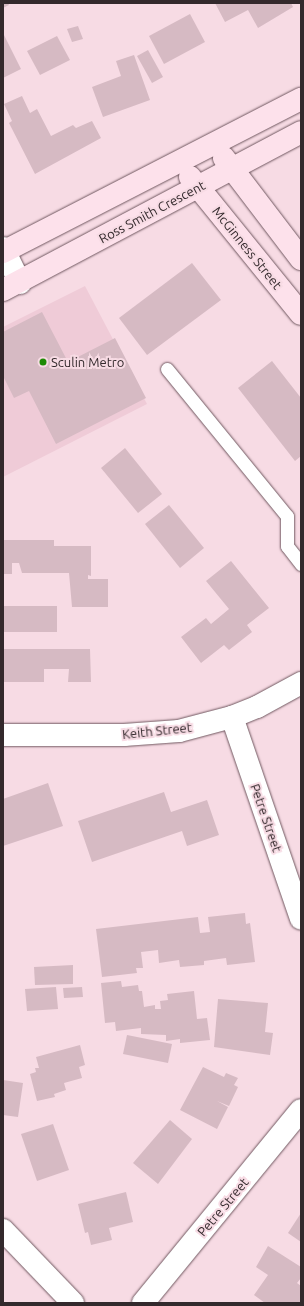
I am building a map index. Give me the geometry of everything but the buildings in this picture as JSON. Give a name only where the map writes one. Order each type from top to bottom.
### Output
[{"type":"street","points":[[12,286],[4,251],[301,99]]},
{"type":"street","name":"Ross Smith Crescent","points":[[12,286],[301,132]]},
{"type":"street","points":[[213,144],[301,259]]},
{"type":"street","name":"McGinness Street","points":[[178,162],[301,314]]},
{"type":"street","name":"Keith Street","points":[[3,735],[124,735],[179,731],[232,717],[257,707],[301,683]]},
{"type":"street","name":"Petre Street","points":[[232,717],[301,918]]},
{"type":"street","name":"Petre Street","points":[[143,1303],[301,1110]]},
{"type":"street","points":[[3,1230],[73,1303]]},
{"type":"lane","points":[[167,370],[287,516],[288,546],[301,564]]},
{"type":"shaded area","points":[[85,286],[147,404],[3,477],[3,327]]},
{"type":"place","name":"Sculin Metro","points":[[43,362]]}]
